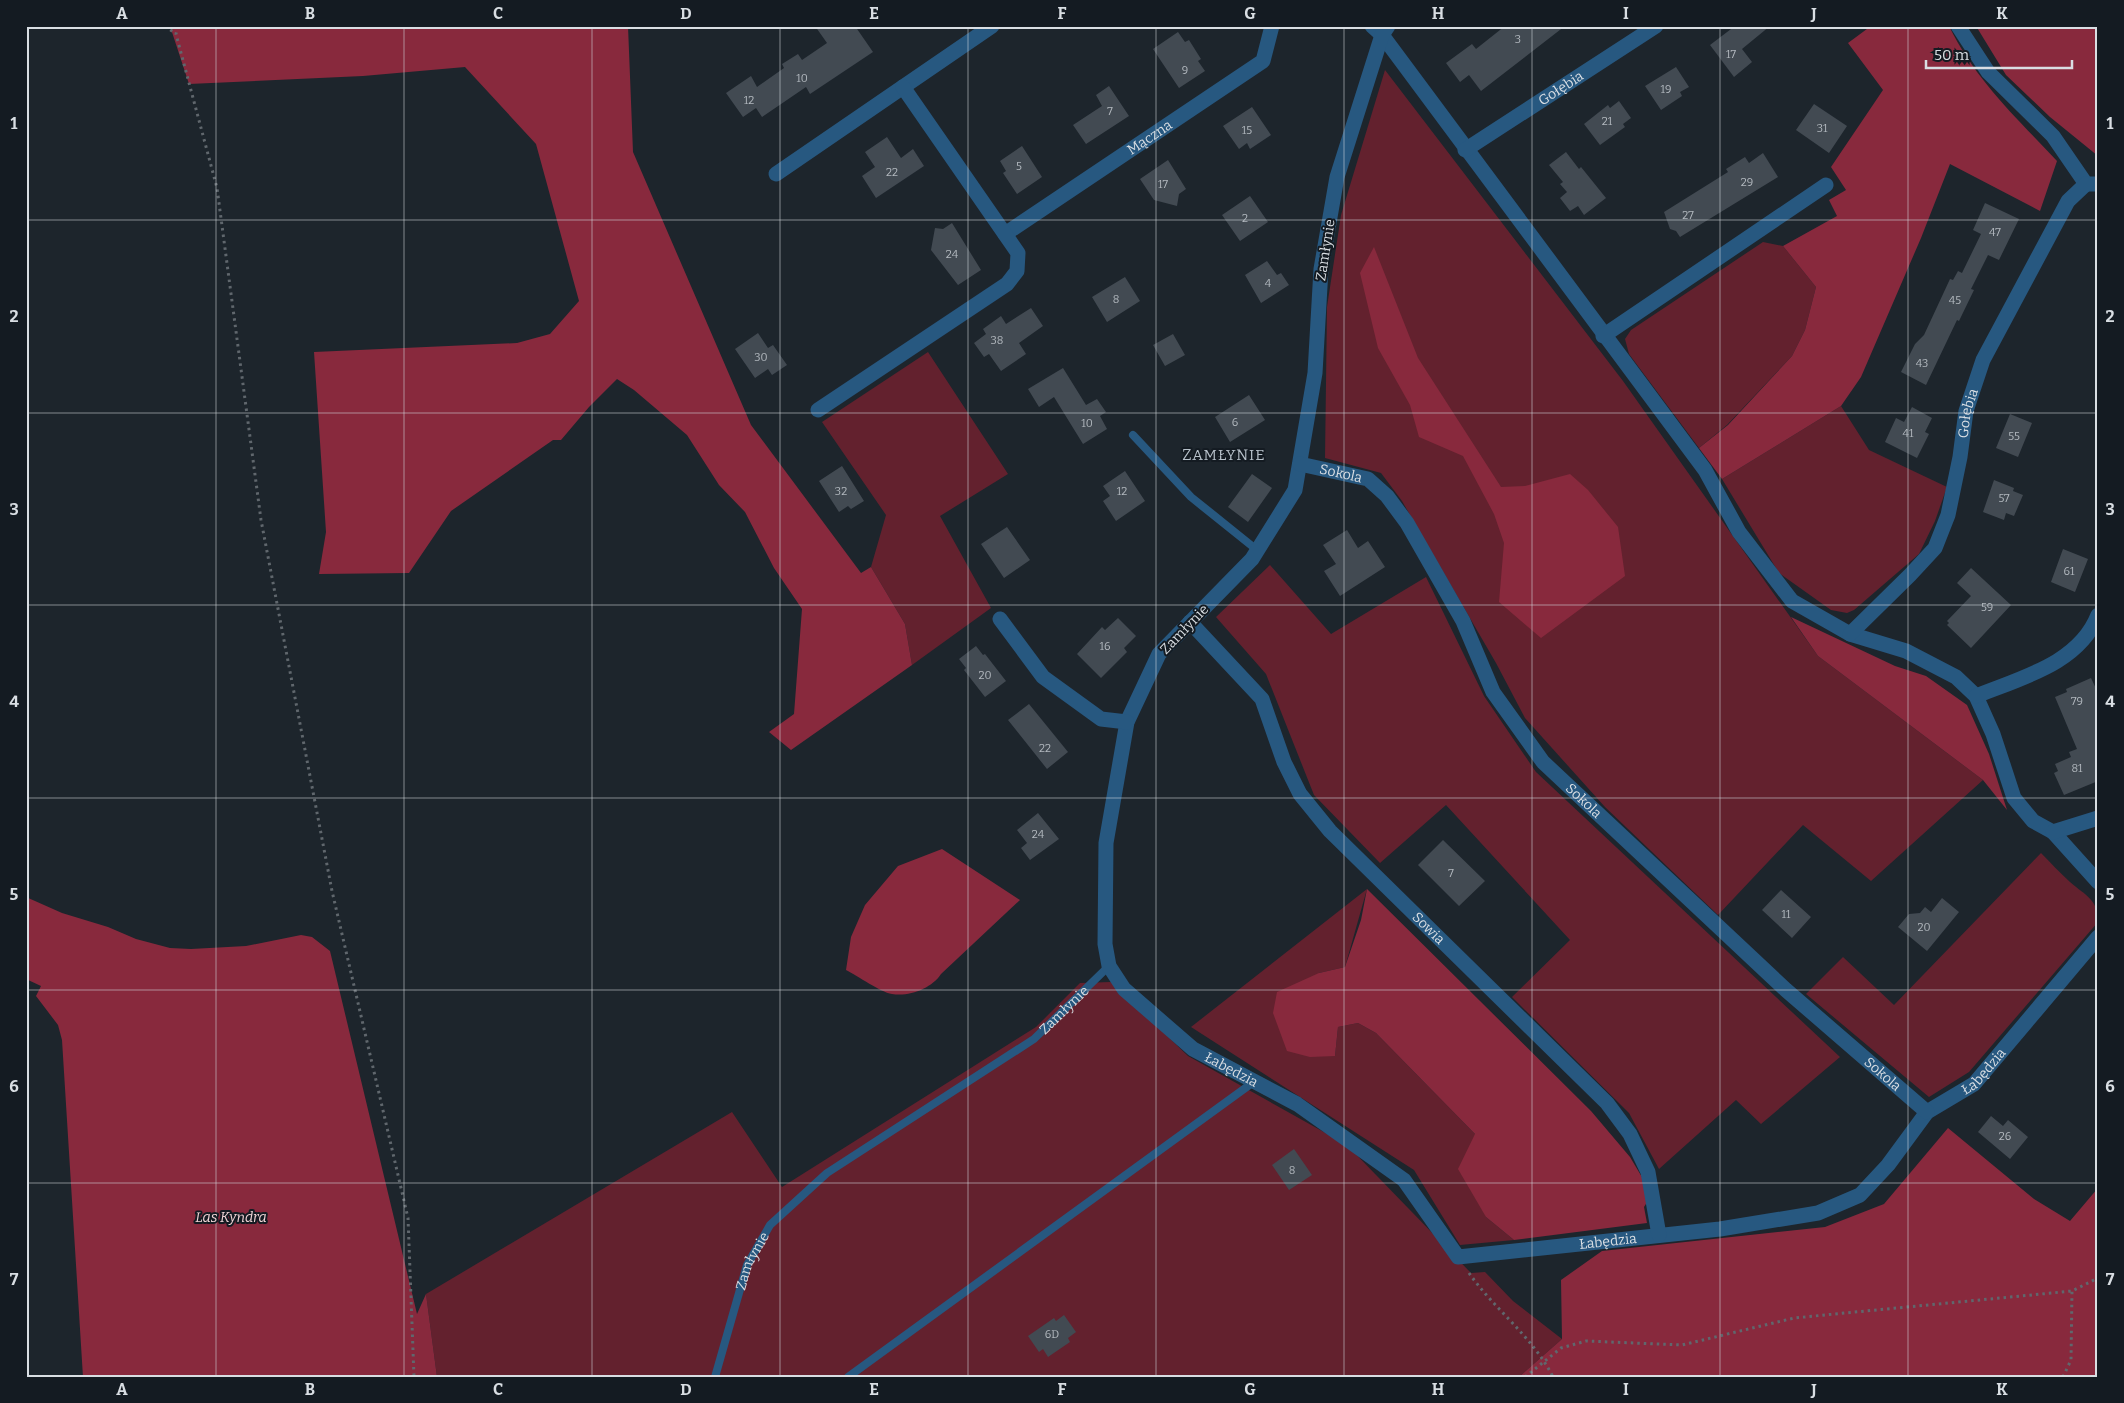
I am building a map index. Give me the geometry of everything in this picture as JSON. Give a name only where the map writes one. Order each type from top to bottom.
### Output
[{"type":"street","points":[[776,174],[992,26]]},
{"type":"street","name":"Mączna","points":[[1005,234],[1263,61],[1272,26]]},
{"type":"street","name":"Gołębia","points":[[1465,150],[1656,26]]},
{"type":"street","points":[[1958,26],[1988,72],[2053,136],[2092,184]]},
{"type":"street","points":[[1380,29],[1465,150],[1705,470],[1739,532],[1792,601],[1850,634],[1906,651],[1956,677],[1976,696],[1993,734],[2014,798],[2033,821],[2053,832],[2098,882]]},
{"type":"street","name":"Zamłynie","points":[[1109,966],[1105,944],[1106,843],[1127,722],[1159,654],[1252,558],[1295,490],[1315,373],[1321,269],[1336,186],[1380,29]]},
{"type":"street","points":[[818,410],[1007,284],[1017,271],[1018,253],[903,87]]},
{"type":"street","name":"Gołębia","points":[[1850,634],[1935,548],[1948,515],[1960,457],[1966,411],[1983,360],[2068,202],[2092,184]]},
{"type":"street","points":[[1603,336],[1826,185]]},
{"type":"street","name":"Sokola","points":[[1300,464],[1368,479],[1388,496],[1407,523],[1463,621],[1493,692],[1543,762],[1786,990],[1927,1112]]},
{"type":"street","points":[[1976,696],[2057,663],[2093,628],[2098,615]]},
{"type":"street","points":[[1000,619],[1043,677],[1101,719],[1127,722]]},
{"type":"street","name":"Sowia","points":[[1190,622],[1262,699],[1284,762],[1300,794],[1330,831],[1606,1103],[1630,1134],[1648,1172],[1658,1235]]},
{"type":"street","points":[[2053,832],[2098,818]]},
{"type":"street","name":"Łabędzia","points":[[1109,966],[1124,989],[1193,1049],[1297,1104],[1404,1180],[1458,1257],[1720,1229],[1818,1213],[1860,1195],[1888,1165],[1927,1112],[1974,1084],[2098,937]]},
{"type":"lane","points":[[1133,435],[1192,497],[1257,550]]},
{"type":"lane","name":"Zamłynie","points":[[715,1377],[747,1265],[770,1225],[827,1173],[1034,1039],[1109,966]]},
{"type":"lane","points":[[848,1377],[1255,1081]]},
{"type":"path","points":[[165,26],[176,34]]},
{"type":"path","points":[[178,26],[176,34],[217,188],[261,520],[332,891],[408,1218],[414,1377]]},
{"type":"path","points":[[1524,1377],[1561,1348],[1586,1341],[1682,1345],[1794,1318],[2072,1291],[2098,1278]]},
{"type":"path","points":[[1482,1291],[1545,1360],[1553,1377]]},
{"type":"path","points":[[2063,1377],[2071,1360],[2072,1291]]},
{"type":"shaded area","points":[[1385,70],[1623,381],[1818,656],[1983,780],[1871,881],[1803,825],[1718,915],[1605,807],[1525,718],[1496,663],[1402,501],[1381,473],[1325,458],[1327,307],[1341,215]]},
{"type":"shaded area","points":[[1763,242],[1783,246],[1816,287],[1805,330],[1792,356],[1727,425],[1699,448],[1629,354],[1625,339],[1631,330]]},
{"type":"shaded area","points":[[928,352],[1008,474],[940,516],[991,608],[912,665],[905,624],[871,567],[886,515],[822,422]]},
{"type":"shaded area","points":[[1841,406],[1869,450],[1947,487],[1935,521],[1919,554],[1854,610],[1847,613],[1831,610],[1779,573],[1722,479]]},
{"type":"shaded area","points":[[1270,565],[1331,634],[1426,577],[1484,696],[1536,772],[1840,1057],[1761,1124],[1736,1100],[1659,1169],[1629,1113],[1512,997],[1570,940],[1446,805],[1380,863],[1314,795],[1266,674],[1216,617]]},
{"type":"shaded area","points":[[2041,853],[2066,879],[2090,899],[2096,908],[2098,922],[1969,1072],[1929,1097],[1806,994],[1843,957],[1894,1005]]},
{"type":"shaded area","points":[[1367,889],[1345,967],[1319,973],[1335,1056],[1338,1027],[1358,1023],[1376,1033],[1475,1134],[1486,1217],[1514,1240],[1460,1245],[1414,1170],[1191,1027]]},
{"type":"shaded area","points":[[1111,982],[1188,1056],[1347,1145],[1471,1273],[1485,1272],[1513,1301],[1562,1339],[1519,1377],[437,1377],[426,1294],[732,1112],[782,1187],[1036,1027],[1080,983]]},
{"type":"green space","points":[[170,26],[628,26],[633,152],[751,425],[861,573],[871,567],[905,624],[912,665],[791,750],[769,732],[794,714],[802,609],[774,568],[745,512],[719,485],[687,435],[634,390],[617,379],[589,407],[561,440],[553,440],[451,511],[409,573],[319,574],[326,532],[314,352],[517,343],[550,334],[579,301],[536,144],[465,67],[363,76],[189,84]]},
{"type":"green space","points":[[1871,26],[1949,26],[1984,81],[2057,161],[2040,211],[1950,164],[1921,238],[1861,377],[1841,406],[1722,479],[1699,448],[1728,425],[1792,356],[1805,330],[1816,287],[1783,246],[1837,216],[1829,200],[1846,190],[1831,167],[1883,90],[1848,43]]},
{"type":"green space","points":[[1976,26],[2098,26],[2098,156],[2050,117],[2006,75]]},
{"type":"green space","points":[[1374,247],[1418,358],[1501,487],[1525,486],[1570,474],[1588,490],[1618,527],[1625,576],[1541,638],[1499,602],[1504,543],[1494,514],[1463,456],[1419,437],[1410,405],[1378,348],[1360,273]]},
{"type":"green space","points":[[1791,617],[1895,666],[1926,676],[1967,705],[1989,754],[2007,810],[1983,780],[1818,656]]},
{"type":"green space","points":[[942,849],[1020,900],[937,979],[913,993],[899,995],[887,993],[846,970],[851,937],[865,905],[898,866]]},
{"type":"green space","points":[[1367,889],[1591,1111],[1630,1157],[1652,1194],[1644,1207],[1647,1223],[1514,1240],[1486,1217],[1458,1169],[1475,1134],[1376,1033],[1358,1023],[1338,1027],[1335,1056],[1310,1057],[1287,1051],[1273,1013],[1277,992],[1319,973],[1345,967],[1361,920]]},
{"type":"green space","name":"Las Kyndra","points":[[26,897],[62,913],[108,927],[136,939],[170,948],[191,949],[246,946],[301,935],[312,937],[330,951],[417,1314],[426,1294],[437,1377],[83,1377],[62,1040],[58,1025],[36,996],[41,986],[26,979]]},
{"type":"green space","points":[[1948,1128],[2034,1199],[2070,1221],[2098,1188],[2098,1377],[1519,1377],[1562,1339],[1561,1280],[1602,1251],[1825,1227],[1884,1204]]},
{"type":"building","points":[[815,26],[855,26],[873,52],[810,94],[806,87],[762,117],[756,108],[743,117],[726,93],[751,76],[757,87],[784,68],[782,64],[798,54],[802,60],[827,43]]},
{"type":"building","points":[[1505,26],[1565,26],[1481,91],[1469,75],[1460,82],[1446,63],[1472,44],[1476,49]]},
{"type":"building","points":[[1735,26],[1770,26],[1742,49],[1752,62],[1734,77],[1710,45]]},
{"type":"building","points":[[1178,32],[1185,42],[1189,40],[1201,59],[1198,61],[1205,71],[1179,88],[1153,49]]},
{"type":"building","points":[[1676,67],[1689,87],[1680,92],[1682,96],[1661,110],[1645,86]]},
{"type":"building","points":[[1109,86],[1129,116],[1086,144],[1073,125],[1102,106],[1096,95]]},
{"type":"building","points":[[1619,101],[1631,118],[1623,124],[1625,127],[1600,145],[1584,124],[1608,105],[1610,108]]},
{"type":"building","points":[[1814,104],[1847,126],[1829,153],[1796,130]]},
{"type":"building","points":[[1252,107],[1271,135],[1250,149],[1247,143],[1239,149],[1223,126]]},
{"type":"building","points":[[887,137],[901,158],[913,149],[924,166],[876,198],[862,176],[875,167],[865,152]]},
{"type":"building","points":[[1022,146],[1042,177],[1017,194],[1003,173],[1006,171],[1000,161]]},
{"type":"building","points":[[1566,152],[1606,198],[1584,215],[1578,206],[1570,211],[1560,198],[1567,192],[1560,184],[1563,182],[1549,165]]},
{"type":"building","points":[[1763,153],[1778,177],[1680,237],[1676,231],[1670,229],[1664,212],[1728,172],[1726,169],[1745,157],[1749,163]]},
{"type":"building","points":[[1168,160],[1186,189],[1179,194],[1177,206],[1154,200],[1140,179]]},
{"type":"building","points":[[1250,196],[1268,222],[1240,241],[1222,215]]},
{"type":"building","points":[[1985,203],[2019,219],[1999,260],[1988,255],[1971,289],[1974,290],[1959,321],[1957,320],[1926,385],[1901,372],[1915,344],[1924,335],[1950,279],[1953,280],[1958,271],[1962,273],[1981,234],[1973,230]]},
{"type":"building","points":[[952,223],[981,270],[958,285],[931,250],[935,228],[943,229]]},
{"type":"building","points":[[1267,261],[1277,275],[1281,273],[1289,285],[1261,303],[1245,275]]},
{"type":"building","points":[[1125,277],[1140,301],[1107,322],[1092,297]]},
{"type":"building","points":[[1031,308],[1043,326],[1019,343],[1026,354],[1001,371],[989,354],[984,357],[974,343],[986,334],[983,329],[1001,316],[1006,324]]},
{"type":"building","points":[[758,333],[768,348],[773,345],[787,365],[772,375],[768,369],[755,378],[735,349]]},
{"type":"building","points":[[1173,334],[1185,355],[1165,366],[1153,345]]},
{"type":"building","points":[[1063,368],[1086,405],[1097,399],[1106,412],[1100,416],[1107,429],[1083,444],[1054,397],[1039,407],[1028,389]]},
{"type":"building","points":[[1249,395],[1265,420],[1230,442],[1215,417]]},
{"type":"building","points":[[1912,407],[1932,418],[1925,432],[1929,434],[1917,458],[1885,442],[1896,418],[1904,422]]},
{"type":"building","points":[[2010,414],[2032,423],[2018,457],[1996,448]]},
{"type":"building","points":[[842,466],[864,501],[851,509],[848,506],[839,512],[819,481]]},
{"type":"building","points":[[1125,471],[1145,501],[1116,521],[1103,501],[1110,496],[1103,486]]},
{"type":"building","points":[[1252,474],[1272,488],[1248,522],[1228,507]]},
{"type":"building","points":[[1994,480],[2014,488],[2013,491],[2023,495],[2014,516],[2006,513],[2004,520],[1983,512]]},
{"type":"building","points":[[1007,527],[1030,560],[1004,578],[981,544]]},
{"type":"building","points":[[1347,530],[1358,548],[1368,541],[1385,567],[1340,596],[1324,571],[1336,564],[1323,545]]},
{"type":"building","points":[[2063,549],[2088,559],[2075,592],[2051,582]]},
{"type":"building","points":[[1971,568],[2011,605],[1971,648],[1947,625],[1949,623],[1947,621],[1971,596],[1957,583]]},
{"type":"building","points":[[1118,618],[1136,636],[1124,648],[1127,652],[1101,678],[1077,654],[1102,627],[1105,630]]},
{"type":"building","points":[[976,646],[983,655],[985,654],[1006,681],[985,697],[964,670],[966,668],[959,659]]},
{"type":"building","points":[[2091,678],[2098,693],[2098,781],[2064,795],[2054,773],[2058,771],[2055,764],[2071,757],[2069,752],[2077,749],[2055,697],[2067,692],[2066,689]]},
{"type":"building","points":[[1029,704],[1068,752],[1047,769],[1008,720]]},
{"type":"building","points":[[1038,813],[1059,839],[1030,860],[1021,848],[1027,843],[1017,830]]},
{"type":"building","points":[[1443,840],[1485,881],[1459,906],[1418,865]]},
{"type":"building","points":[[1781,890],[1811,917],[1792,938],[1762,910]]},
{"type":"building","points":[[1942,898],[1959,912],[1927,951],[1898,927],[1909,914],[1920,913],[1925,907],[1931,912]]},
{"type":"building","points":[[1991,1116],[2003,1126],[2008,1120],[2028,1137],[2010,1159],[1978,1132]]},
{"type":"building","points":[[1294,1149],[1312,1175],[1289,1190],[1272,1165]]},
{"type":"building","points":[[1064,1315],[1076,1332],[1068,1338],[1070,1342],[1048,1357],[1043,1349],[1039,1352],[1028,1336],[1054,1318],[1056,1321]]},
{"type":"district","name":"ZAMŁYNIE","points":[[1224,455]]}]
